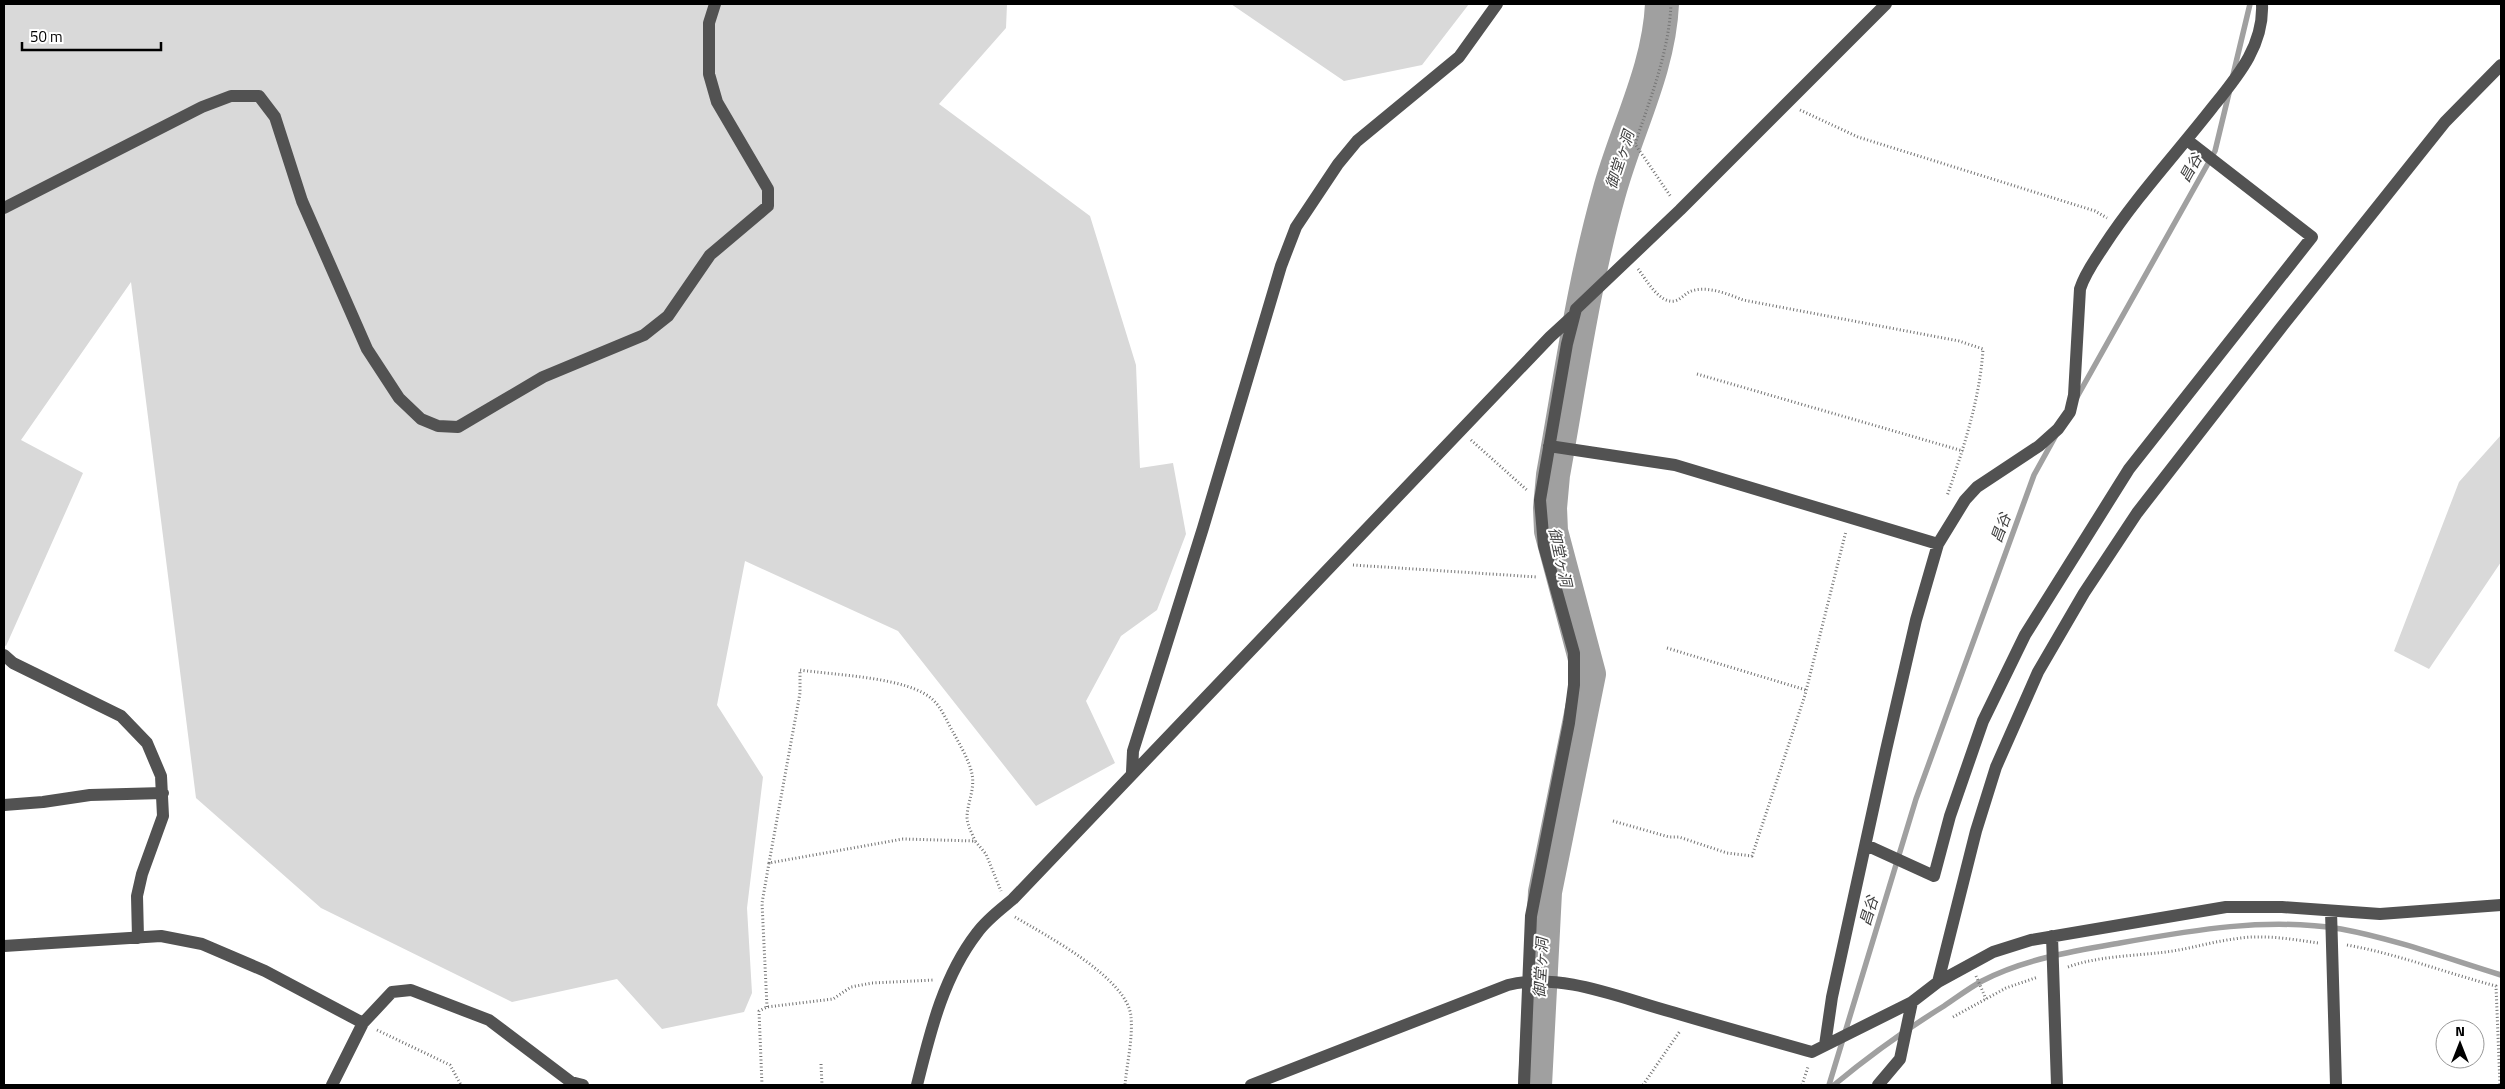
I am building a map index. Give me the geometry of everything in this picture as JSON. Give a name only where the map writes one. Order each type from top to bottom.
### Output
[{"type":"street","points":[[4,208],[202,107],[231,96],[259,96],[275,117],[302,201],[367,349],[398,398],[421,419],[438,426],[458,427],[543,377],[644,335],[668,316],[710,255],[768,206],[768,189],[717,102],[708,74],[708,23],[715,4]]},
{"type":"street","points":[[1132,772],[1133,751],[1203,528],[1281,266],[1296,227],[1318,191],[1357,141],[1459,57],[1497,4]]},
{"type":"street","points":[[1524,1085],[1533,907],[1569,723],[1574,685],[1574,653],[1544,546],[1540,500],[1576,309],[1629,256],[1680,210],[1785,102],[1886,4]]},
{"type":"street","points":[[1825,1045],[1832,997],[1914,629],[1938,544],[1965,500],[1977,487],[2039,446],[2058,429],[2070,412],[2074,395],[2080,289],[2083,278],[2118,224],[2237,76],[2256,44],[2262,15],[2262,4]]},
{"type":"street","points":[[1938,982],[1976,831],[1996,767],[2038,672],[2084,593],[2137,513],[2280,329],[2445,122],[2501,65]]},
{"type":"street","points":[[1866,845],[1934,876],[1955,800],[1983,722],[2026,634],[2129,469],[2312,237],[2187,140]]},
{"type":"street","points":[[917,1085],[932,1024],[958,962],[977,932],[1338,561],[1550,337],[1574,315]]},
{"type":"street","points":[[1549,446],[1675,465],[1938,544]]},
{"type":"street","points":[[4,655],[13,663],[121,716],[147,743],[161,776],[163,816],[142,874],[137,896],[138,938]]},
{"type":"street","points":[[4,805],[43,802],[90,795],[163,793]]},
{"type":"street","points":[[1250,1085],[1508,985],[1528,980],[1551,981],[1596,991],[1812,1052],[1912,1002],[1938,982],[1993,952],[2031,940],[2226,907],[2282,907],[2380,914],[2501,905]]},
{"type":"street","points":[[2331,911],[2336,1085]]},
{"type":"street","points":[[4,946],[161,936],[202,944],[265,971],[363,1023]]},
{"type":"street","points":[[2052,936],[2056,1085]]},
{"type":"street","points":[[332,1085],[363,1023],[392,992],[411,990],[488,1020],[571,1082],[583,1085]]},
{"type":"street","points":[[1878,1085],[1900,1058],[1912,1002]]},
{"type":"path","points":[[1671,4],[1666,41],[1658,76],[1634,144],[1680,210]]},
{"type":"path","points":[[1785,102],[1858,137],[2095,211],[2118,224]]},
{"type":"path","points":[[1629,256],[1658,294],[1668,300],[1676,301],[1687,292],[1696,289],[1709,289],[1743,300],[1959,341],[1984,349],[1963,451],[1946,501]]},
{"type":"path","points":[[1698,374],[1963,451]]},
{"type":"path","points":[[1461,432],[1540,500]]},
{"type":"path","points":[[1613,821],[1669,837],[1679,837],[1727,853],[1752,856],[1806,690],[1849,517]]},
{"type":"path","points":[[1338,561],[1355,565],[1551,576]]},
{"type":"path","points":[[1667,648],[1806,690]]},
{"type":"path","points":[[768,1007],[762,903],[800,693],[800,670],[840,676],[871,677],[901,685],[934,700],[959,744],[972,773],[973,787],[967,816],[968,826],[975,841],[986,854],[1004,906],[1088,963],[1111,981],[1121,993],[1131,1016],[1125,1085]]},
{"type":"path","points":[[769,863],[903,839],[975,841]]},
{"type":"path","points":[[1953,1017],[2006,988],[2096,960],[2178,951],[2233,939],[2271,938],[2332,944],[2378,950],[2496,986],[2500,1085]]},
{"type":"path","points":[[1970,964],[1986,998]]},
{"type":"path","points":[[762,1085],[759,1011],[768,1007],[833,998],[851,987],[872,983],[930,979],[949,984]]},
{"type":"path","points":[[1643,1085],[1684,1025],[1686,1016]]},
{"type":"path","points":[[363,1023],[450,1065],[462,1085]]},
{"type":"path","points":[[820,1064],[822,1085]]},
{"type":"shaded area","points":[[4,4],[1007,4],[1006,28],[939,104],[1090,216],[1136,365],[1140,468],[1173,463],[1186,534],[1157,610],[1121,636],[1086,701],[1115,763],[1036,806],[898,631],[745,561],[717,705],[763,777],[747,908],[752,993],[744,1012],[662,1029],[617,979],[512,1002],[321,908],[196,798],[131,282],[21,440],[83,473],[6,646],[4,645]]},
{"type":"shaded area","points":[[1231,4],[1469,4],[1422,65],[1344,81]]},
{"type":"shaded area","points":[[2501,435],[2501,562],[2429,669],[2394,651],[2459,482]]},
{"type":"waterway","name":"御堂ヶ洞","points":[[1535,1085],[1545,892],[1589,674],[1551,531],[1550,508],[1553,475],[1578,334],[1600,228],[1616,169],[1641,100],[1655,53],[1662,4]]},
{"type":"waterway","name":"昌谷","points":[[2233,75],[2250,4]]},
{"type":"waterway","name":"昌谷","points":[[2077,397],[2215,151],[2229,93]]},
{"type":"waterway","name":"昌谷","points":[[1829,1085],[1916,799],[2034,475],[2055,437]]},
{"type":"waterway","points":[[1834,1085],[1901,1034],[1972,987],[1998,973],[2032,961],[2147,938],[2230,927],[2286,924],[2313,926],[2341,929],[2381,938],[2501,975]]}]
